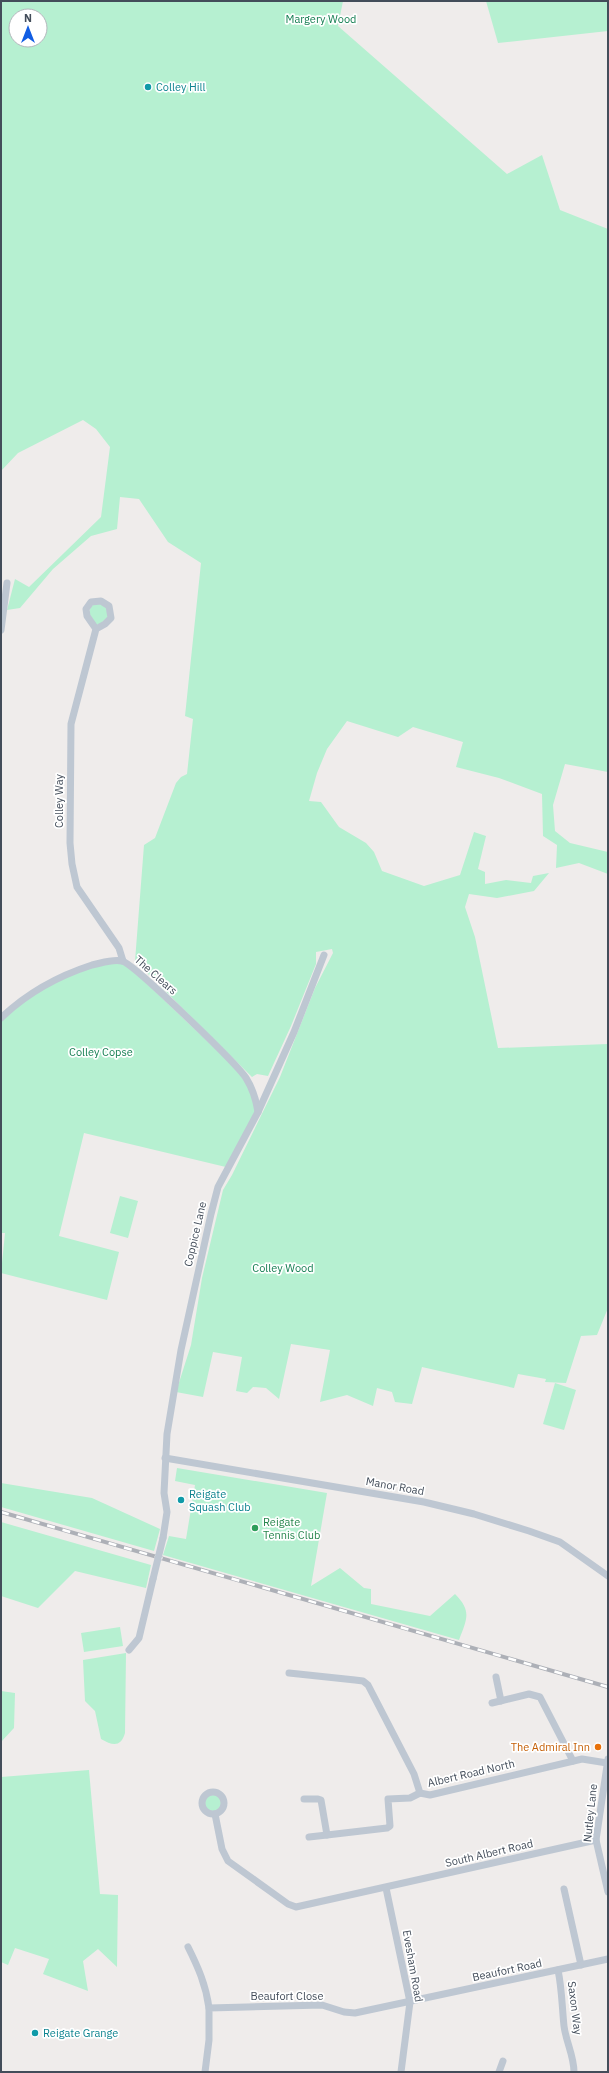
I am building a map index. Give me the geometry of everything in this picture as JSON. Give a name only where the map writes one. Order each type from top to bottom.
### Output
[{"type":"street","points":[[1,630],[7,583]]},
{"type":"street","name":"Colley Way","points":[[96,629],[71,724],[70,843],[72,864],[77,887],[118,948],[123,961]]},
{"type":"street","name":"Coppice Lane","points":[[129,1650],[139,1638],[163,1538],[167,1512],[164,1493],[167,1434],[181,1350],[210,1216],[218,1187],[258,1112],[294,1032],[324,955]]},
{"type":"street","name":"The Clears","points":[[1,1018],[20,1002],[56,978],[108,961],[123,961],[137,970],[170,1001],[246,1077],[254,1092],[258,1112]]},
{"type":"street","name":"Manor Road","points":[[165,1458],[417,1501],[474,1514],[560,1542],[608,1576]]},
{"type":"street","name":"Albert Road North","points":[[289,1673],[355,1680],[368,1685],[414,1774],[420,1793],[430,1795],[573,1761],[588,1759],[608,1761]]},
{"type":"street","points":[[496,1677],[501,1701]]},
{"type":"street","points":[[492,1703],[529,1694],[540,1697],[573,1761]]},
{"type":"street","name":"Nutley Lane","points":[[608,1761],[596,1840],[608,1892]]},
{"type":"street","points":[[309,1837],[387,1828],[390,1826],[388,1799],[413,1797],[420,1793]]},
{"type":"street","points":[[304,1799],[321,1800],[326,1835]]},
{"type":"street","name":"South Albert Road","points":[[215,1814],[222,1849],[228,1861],[288,1904],[296,1907],[307,1906],[596,1840]]},
{"type":"street","name":"Evesham Road","points":[[386,1888],[410,2002],[401,2072]]},
{"type":"street","points":[[564,1890],[581,1965]]},
{"type":"street","points":[[188,1947],[207,1991],[209,2008],[209,2040],[205,2072]]},
{"type":"street","name":"Beaufort Road","points":[[410,2002],[608,1959]]},
{"type":"street","name":"Saxon Way","points":[[558,1970],[563,1994],[564,2026],[571,2050],[574,2072]]},
{"type":"street","name":"Beaufort Close","points":[[209,2008],[322,2005],[350,2013],[410,2002]]},
{"type":"street","points":[[499,2072],[503,2061]]},
{"type":"green space","points":[[1,1],[343,1],[338,26],[507,174],[542,155],[560,210],[608,229],[608,772],[565,764],[553,805],[555,831],[570,843],[608,852],[608,874],[579,863],[556,868],[557,845],[543,836],[542,794],[499,778],[456,767],[463,742],[413,727],[398,737],[347,721],[327,749],[317,773],[309,801],[321,802],[339,827],[366,843],[374,852],[382,871],[424,886],[460,875],[474,832],[486,836],[478,869],[485,872],[485,884],[506,880],[531,883],[533,876],[549,873],[534,891],[497,898],[469,894],[465,907],[475,937],[498,1048],[608,1044],[608,1308],[597,1335],[581,1336],[566,1383],[545,1382],[546,1379],[518,1374],[514,1388],[422,1367],[412,1404],[395,1402],[392,1392],[377,1388],[373,1406],[347,1395],[320,1402],[330,1350],[291,1344],[279,1399],[266,1388],[253,1387],[247,1393],[236,1391],[242,1357],[213,1352],[203,1397],[176,1392],[191,1345],[202,1278],[223,1190],[232,1175],[280,1077],[315,988],[333,953],[332,949],[316,952],[316,964],[291,1026],[268,1076],[257,1074],[252,1077],[135,961],[144,845],[155,838],[176,783],[181,777],[187,774],[193,719],[185,716],[201,563],[168,542],[139,499],[120,497],[117,529],[91,536],[53,569],[20,608],[7,610],[15,579],[29,587],[101,517],[110,447],[96,429],[83,420],[18,453],[1,471]]},
{"type":"green space","points":[[486,1],[608,1],[608,31],[498,43]]},
{"type":"green space","points":[[97,603],[106,606],[108,617],[99,625],[95,624],[89,613],[91,606]]},
{"type":"green space","name":"Colley Copse","points":[[123,961],[245,1077],[258,1112],[230,1168],[84,1133],[59,1236],[119,1252],[107,1300],[1,1273],[5,1233],[1,1233],[1,1018],[20,1002],[78,970]]},
{"type":"green space","points":[[120,1196],[138,1201],[128,1238],[110,1233]]},
{"type":"green space","points":[[555,1383],[576,1390],[564,1430],[543,1424]]},
{"type":"green space","name":"Reigate Tennis Club","points":[[177,1468],[327,1493],[311,1586],[340,1568],[364,1588],[371,1589],[371,1604],[430,1616],[455,1594],[466,1610],[466,1621],[459,1640],[163,1555],[169,1536],[186,1539],[195,1485],[175,1481]]},
{"type":"green space","points":[[1,1483],[92,1498],[160,1529],[154,1551],[1,1507]]},
{"type":"green space","points":[[1,1522],[151,1565],[146,1588],[75,1571],[38,1608],[1,1596]]},
{"type":"green space","points":[[120,1627],[123,1646],[84,1652],[81,1633]]},
{"type":"green space","points":[[126,1653],[125,1733],[119,1743],[113,1744],[101,1739],[95,1711],[85,1701],[83,1660]]},
{"type":"green space","points":[[1,1691],[15,1693],[14,1728],[1,1742]]},
{"type":"green space","points":[[89,1770],[100,1894],[118,1895],[117,1967],[98,1949],[83,1961],[88,1991],[43,1974],[49,1959],[15,1948],[8,1965],[1,1962],[1,1777]]},
{"type":"green space","points":[[213,1795],[219,1797],[221,1803],[219,1809],[213,1811],[207,1809],[205,1803],[207,1797]]},
{"type":"railway","points":[[1,1512],[608,1687]]},
{"type":"place","name":"Colley Hill","points":[[148,87]]},
{"type":"place","name":"Reigate Squash Club","points":[[181,1500]]},
{"type":"place","name":"Reigate Tennis Club","points":[[255,1528]]},
{"type":"place","name":"The Admiral Inn","points":[[598,1747]]},
{"type":"place","name":"Reigate Grange","points":[[35,2033]]},
{"type":"park label","name":"Margery Wood","points":[[321,19]]},
{"type":"park label","name":"Colley Wood","points":[[283,1268]]}]
